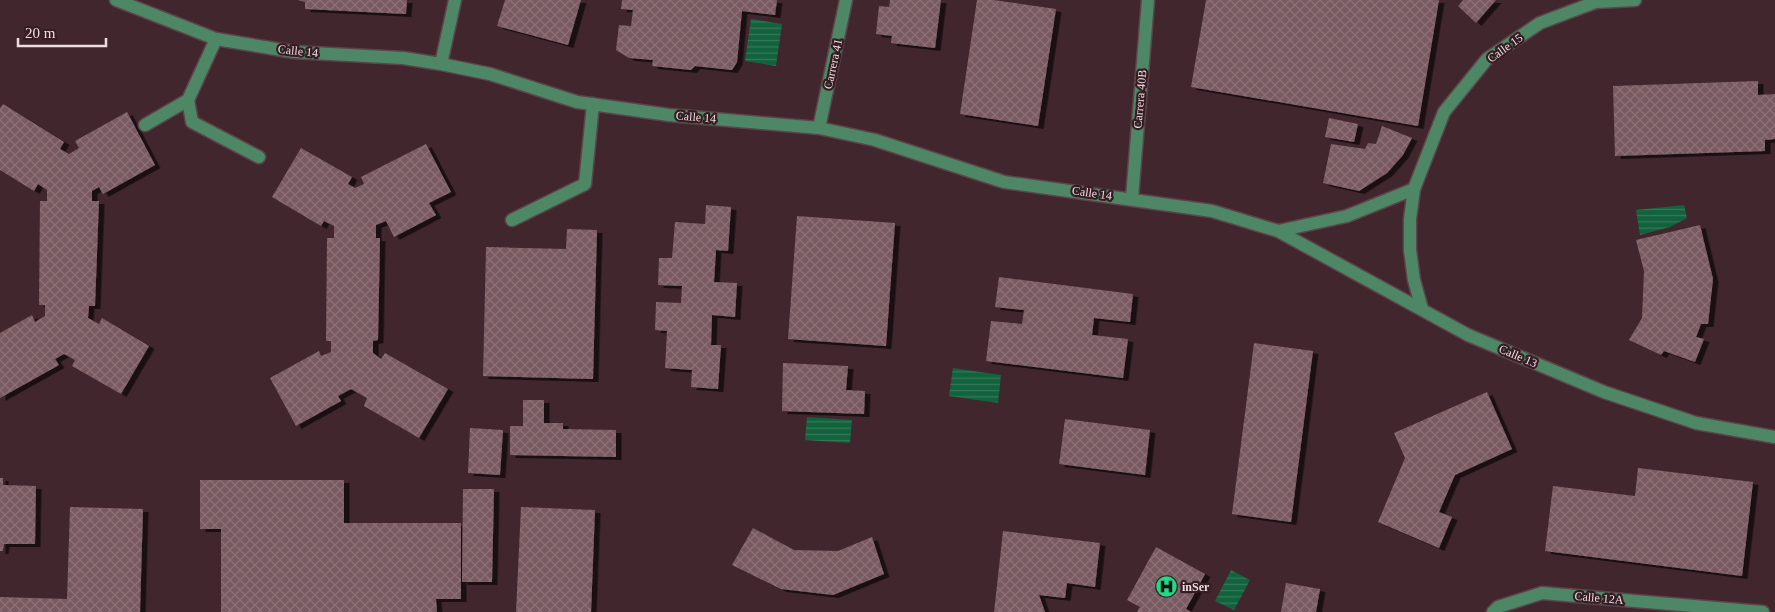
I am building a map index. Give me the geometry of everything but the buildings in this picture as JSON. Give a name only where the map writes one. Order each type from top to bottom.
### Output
[{"type":"street","name":"Calle 14","points":[[116,0],[216,39],[294,52],[403,58],[441,64],[490,74],[577,102],[669,115],[819,128],[875,140],[1004,182],[1212,210],[1278,231]]},
{"type":"street","points":[[441,64],[455,0]]},
{"type":"street","name":"Carrera 41","points":[[819,128],[846,0]]},
{"type":"street","name":"Carrera 40B","points":[[1132,198],[1148,0]]},
{"type":"street","name":"Calle 15","points":[[1422,309],[1414,280],[1410,250],[1410,219],[1414,189],[1444,112],[1487,59],[1540,23],[1596,2],[1635,0]]},
{"type":"street","points":[[216,39],[188,100],[192,122],[259,157]]},
{"type":"street","points":[[145,125],[188,100]]},
{"type":"street","points":[[512,220],[585,184],[593,104]]},
{"type":"street","points":[[1278,231],[1347,216],[1414,189]]},
{"type":"street","name":"Calle 13","points":[[1278,231],[1468,335],[1604,392],[1696,422],[1775,437]]},
{"type":"street","name":"Calle 12A","points":[[1495,610],[1542,593],[1763,612]]},
{"type":"shaded area","points":[[751,19],[782,24],[776,66],[745,61]]},
{"type":"shaded area","points":[[1684,205],[1687,218],[1670,227],[1640,235],[1636,210]]},
{"type":"shaded area","points":[[953,368],[1001,375],[998,403],[949,396]]},
{"type":"shaded area","points":[[807,417],[852,420],[850,443],[805,440]]},
{"type":"shaded area","points":[[1231,570],[1250,580],[1234,610],[1215,601]]},
{"type":"place","name":"inSer","points":[[1166,587]]}]
